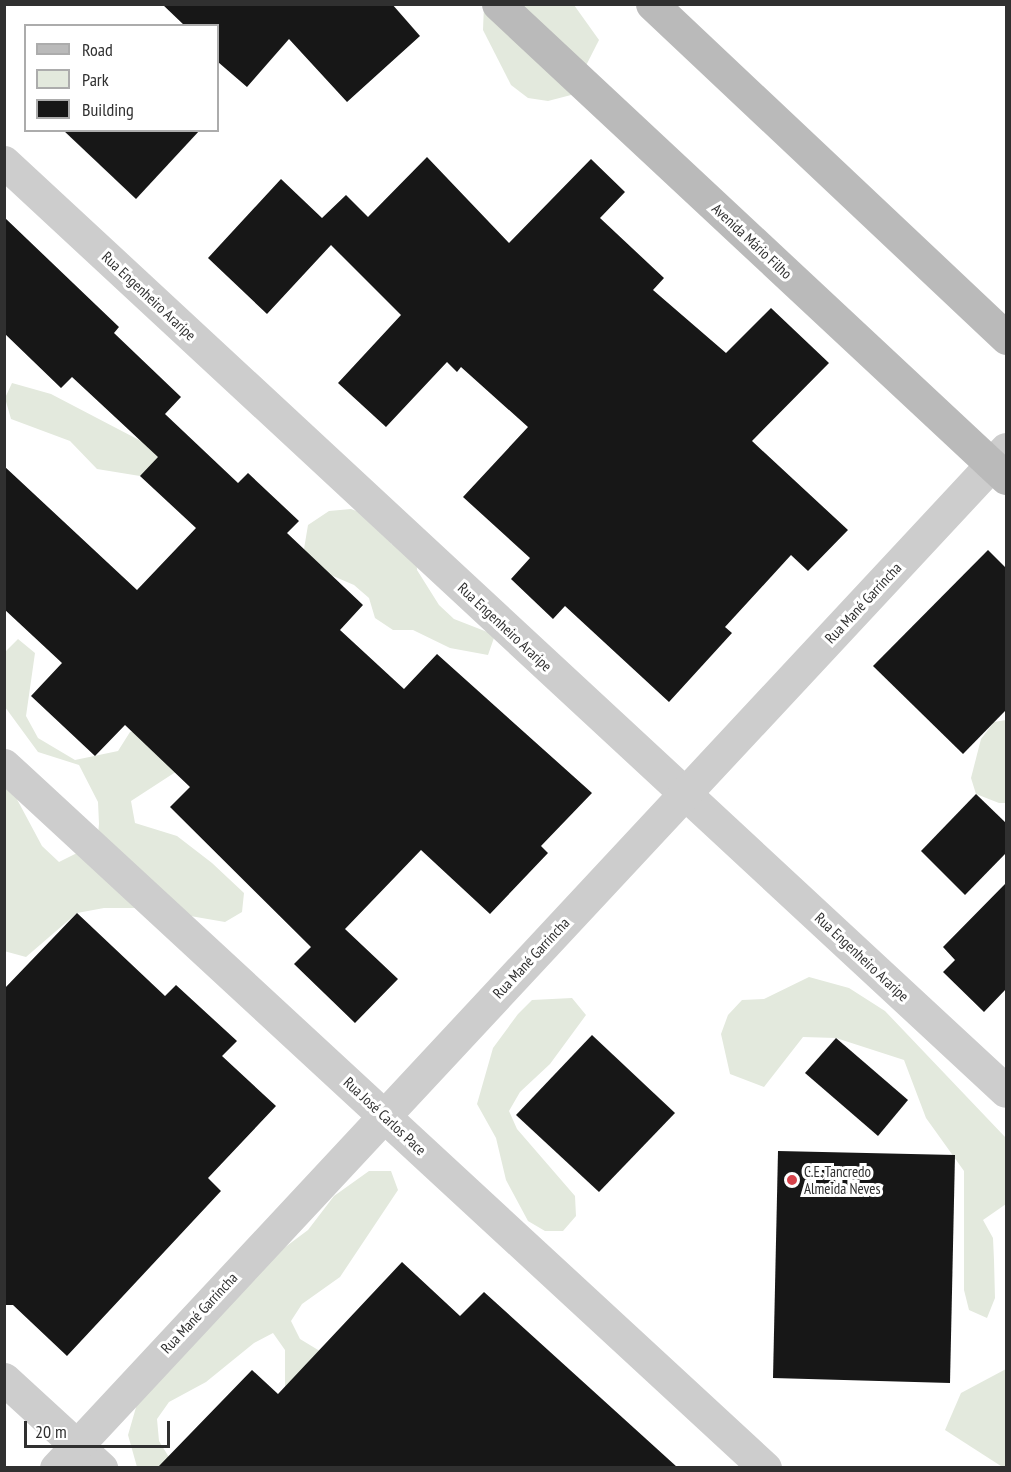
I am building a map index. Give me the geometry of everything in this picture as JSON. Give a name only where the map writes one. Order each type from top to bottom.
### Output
[{"type":"main road","name":"Avenida Mário Filho","points":[[498,4],[1002,464]]},
{"type":"main road","points":[[652,4],[1006,338]]},
{"type":"street","name":"Rua Engenheiro Araripe","points":[[4,162],[1006,1091]]},
{"type":"street","name":"Rua Mané Garrincha","points":[[66,1456],[685,793],[1002,464]]},
{"type":"street","name":"Rua José Carlos Pace","points":[[4,765],[765,1467]]},
{"type":"street","points":[[4,1379],[66,1456],[101,1467]]},
{"type":"green space","points":[[484,5],[574,5],[599,40],[571,95],[548,101],[528,98],[511,85],[483,30]]},
{"type":"green space","points":[[12,383],[51,394],[162,452],[161,473],[140,476],[97,469],[70,441],[11,419],[5,398]]},
{"type":"green space","points":[[351,509],[391,524],[391,544],[416,547],[417,570],[439,605],[454,619],[495,635],[488,655],[450,648],[413,630],[393,630],[375,618],[369,598],[354,585],[312,567],[304,549],[308,525],[329,511]]},
{"type":"green space","points":[[18,639],[35,653],[26,716],[38,738],[75,760],[118,751],[130,732],[151,727],[191,762],[131,801],[135,823],[177,836],[212,863],[244,893],[242,912],[225,922],[144,908],[104,908],[77,913],[26,957],[4,951],[4,775],[42,846],[59,862],[97,843],[99,824],[98,802],[79,765],[38,752],[5,707],[5,652]]},
{"type":"green space","points":[[1006,720],[1006,803],[999,803],[976,794],[971,778],[981,739],[994,722]]},
{"type":"green space","points":[[809,977],[849,988],[885,1011],[1006,1138],[1006,1204],[983,1220],[993,1238],[994,1260],[995,1298],[987,1318],[969,1310],[964,1290],[964,1171],[926,1118],[904,1060],[836,1038],[803,1037],[764,1087],[730,1074],[721,1034],[728,1015],[742,1000],[764,999]]},
{"type":"green space","points":[[572,998],[586,1015],[550,1064],[520,1092],[509,1111],[517,1129],[575,1196],[576,1216],[563,1231],[545,1231],[528,1221],[506,1180],[496,1138],[477,1104],[493,1048],[518,1014],[532,1000]]},
{"type":"green space","points":[[369,1171],[391,1171],[398,1190],[340,1277],[302,1304],[291,1321],[300,1339],[328,1356],[285,1391],[285,1350],[273,1333],[254,1343],[206,1382],[169,1402],[157,1419],[159,1441],[175,1467],[137,1467],[128,1435],[139,1397],[268,1260],[308,1230],[334,1196]]},
{"type":"green space","points":[[1006,1369],[1006,1467],[1004,1468],[945,1430],[961,1393]]},
{"type":"building","points":[[162,4],[392,4],[420,36],[347,102],[289,39],[247,87],[219,63],[219,24],[183,24]]},
{"type":"building","points":[[65,132],[198,132],[136,199]]},
{"type":"building","points":[[427,157],[509,243],[591,159],[625,192],[600,218],[664,278],[653,290],[726,353],[771,308],[829,363],[752,441],[848,530],[808,571],[791,555],[725,627],[732,633],[669,702],[565,606],[553,619],[511,579],[530,558],[463,497],[528,427],[461,367],[457,372],[447,362],[386,427],[338,383],[401,315],[331,245],[267,314],[208,258],[281,179],[322,218],[346,195],[368,217]]},
{"type":"building","points":[[4,217],[119,327],[114,333],[181,397],[165,414],[238,483],[248,473],[299,521],[287,533],[363,605],[340,630],[404,689],[437,654],[592,793],[541,846],[548,853],[490,914],[421,850],[345,929],[398,979],[355,1023],[294,964],[311,947],[170,807],[190,787],[125,725],[95,756],[31,696],[62,663],[4,609],[4,466],[137,590],[196,528],[140,476],[158,457],[72,377],[61,388],[4,333]]},
{"type":"building","points":[[988,550],[1006,568],[1006,710],[963,754],[873,666]]},
{"type":"building","points":[[976,794],[1006,823],[1006,853],[965,895],[921,851]]},
{"type":"building","points":[[1006,883],[1006,989],[984,1012],[943,972],[955,960],[943,947]]},
{"type":"building","points":[[77,913],[165,996],[176,985],[237,1041],[222,1056],[276,1106],[208,1178],[221,1191],[67,1356],[13,1305],[4,1305],[4,989]]},
{"type":"building","points":[[592,1035],[675,1113],[599,1192],[516,1115]]},
{"type":"building","points":[[836,1038],[908,1100],[878,1136],[805,1073]]},
{"type":"building","points":[[778,1151],[955,1155],[950,1383],[773,1378]]},
{"type":"building","points":[[402,1262],[460,1316],[484,1292],[677,1467],[158,1467],[252,1370],[278,1394]]},
{"type":"place","name":"C.E. Tancredo Almeida Neves","points":[[792,1180]]}]
